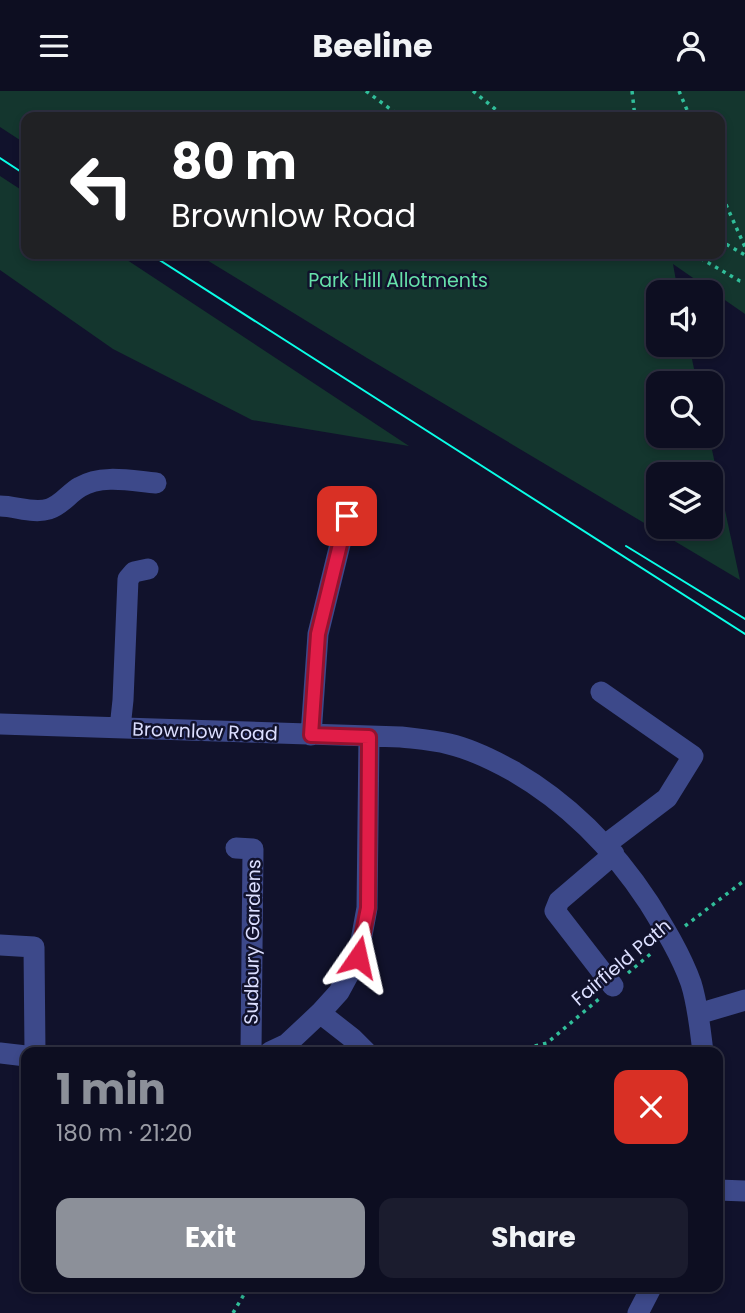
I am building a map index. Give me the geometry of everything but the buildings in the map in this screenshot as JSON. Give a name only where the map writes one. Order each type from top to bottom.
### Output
[{"type":"street","points":[[0,506],[47,510],[59,505],[79,487],[97,481],[156,484]]},
{"type":"street","points":[[311,735],[318,634],[347,516]]},
{"type":"street","points":[[120,728],[128,579],[134,572],[148,569]]},
{"type":"street","points":[[601,692],[693,756],[667,798],[610,849],[559,901],[555,911],[613,986]]},
{"type":"street","name":"Brownlow Road","points":[[0,724],[429,740],[451,744],[499,763],[550,794],[575,814],[610,849],[638,887],[683,963],[698,1014],[701,1047]]},
{"type":"street","points":[[281,1047],[320,1013],[339,992],[358,957],[368,908],[369,737]]},
{"type":"street","name":"Sudbury Gardens","points":[[236,848],[253,849],[251,1047]]},
{"type":"street","points":[[0,945],[34,947],[35,1047]]},
{"type":"street","points":[[698,1014],[745,1000]]},
{"type":"street","points":[[320,1013],[361,1047]]},
{"type":"street","points":[[0,1053],[21,1055]]},
{"type":"street","points":[[723,1190],[745,1191]]},
{"type":"street","points":[[638,1313],[649,1292]]},
{"type":"path","points":[[366,91],[394,112]]},
{"type":"path","points":[[473,91],[499,112]]},
{"type":"path","points":[[632,91],[634,112]]},
{"type":"path","points":[[679,91],[688,112]]},
{"type":"path","points":[[725,202],[745,247]]},
{"type":"path","points":[[725,243],[745,255]]},
{"type":"path","points":[[701,259],[740,282],[745,282]]},
{"type":"path","name":"Fairfield Path","points":[[531,1047],[547,1043],[670,937],[745,880]]},
{"type":"path","points":[[233,1313],[245,1292]]},
{"type":"green space","name":"Park Hill Allotments","points":[[0,91],[745,91],[745,314],[723,299],[723,280],[696,280],[673,264],[676,280],[646,280],[646,357],[692,357],[694,371],[646,371],[646,448],[712,448],[715,462],[646,462],[646,524],[205,259],[725,259],[725,112],[21,112],[21,141],[0,127]]},
{"type":"green space","points":[[0,176],[21,190],[21,259],[126,259],[409,446],[252,420],[113,349],[0,270]]},
{"type":"green space","points":[[723,501],[740,580],[671,539],[723,539]]},
{"type":"tram line","points":[[0,158],[21,172]]},
{"type":"tram line","points":[[158,259],[745,634]]},
{"type":"tram line","points":[[626,546],[745,619]]},
{"type":"route","points":[[347,516],[318,634],[311,735],[369,737],[368,908],[358,957]]}]
